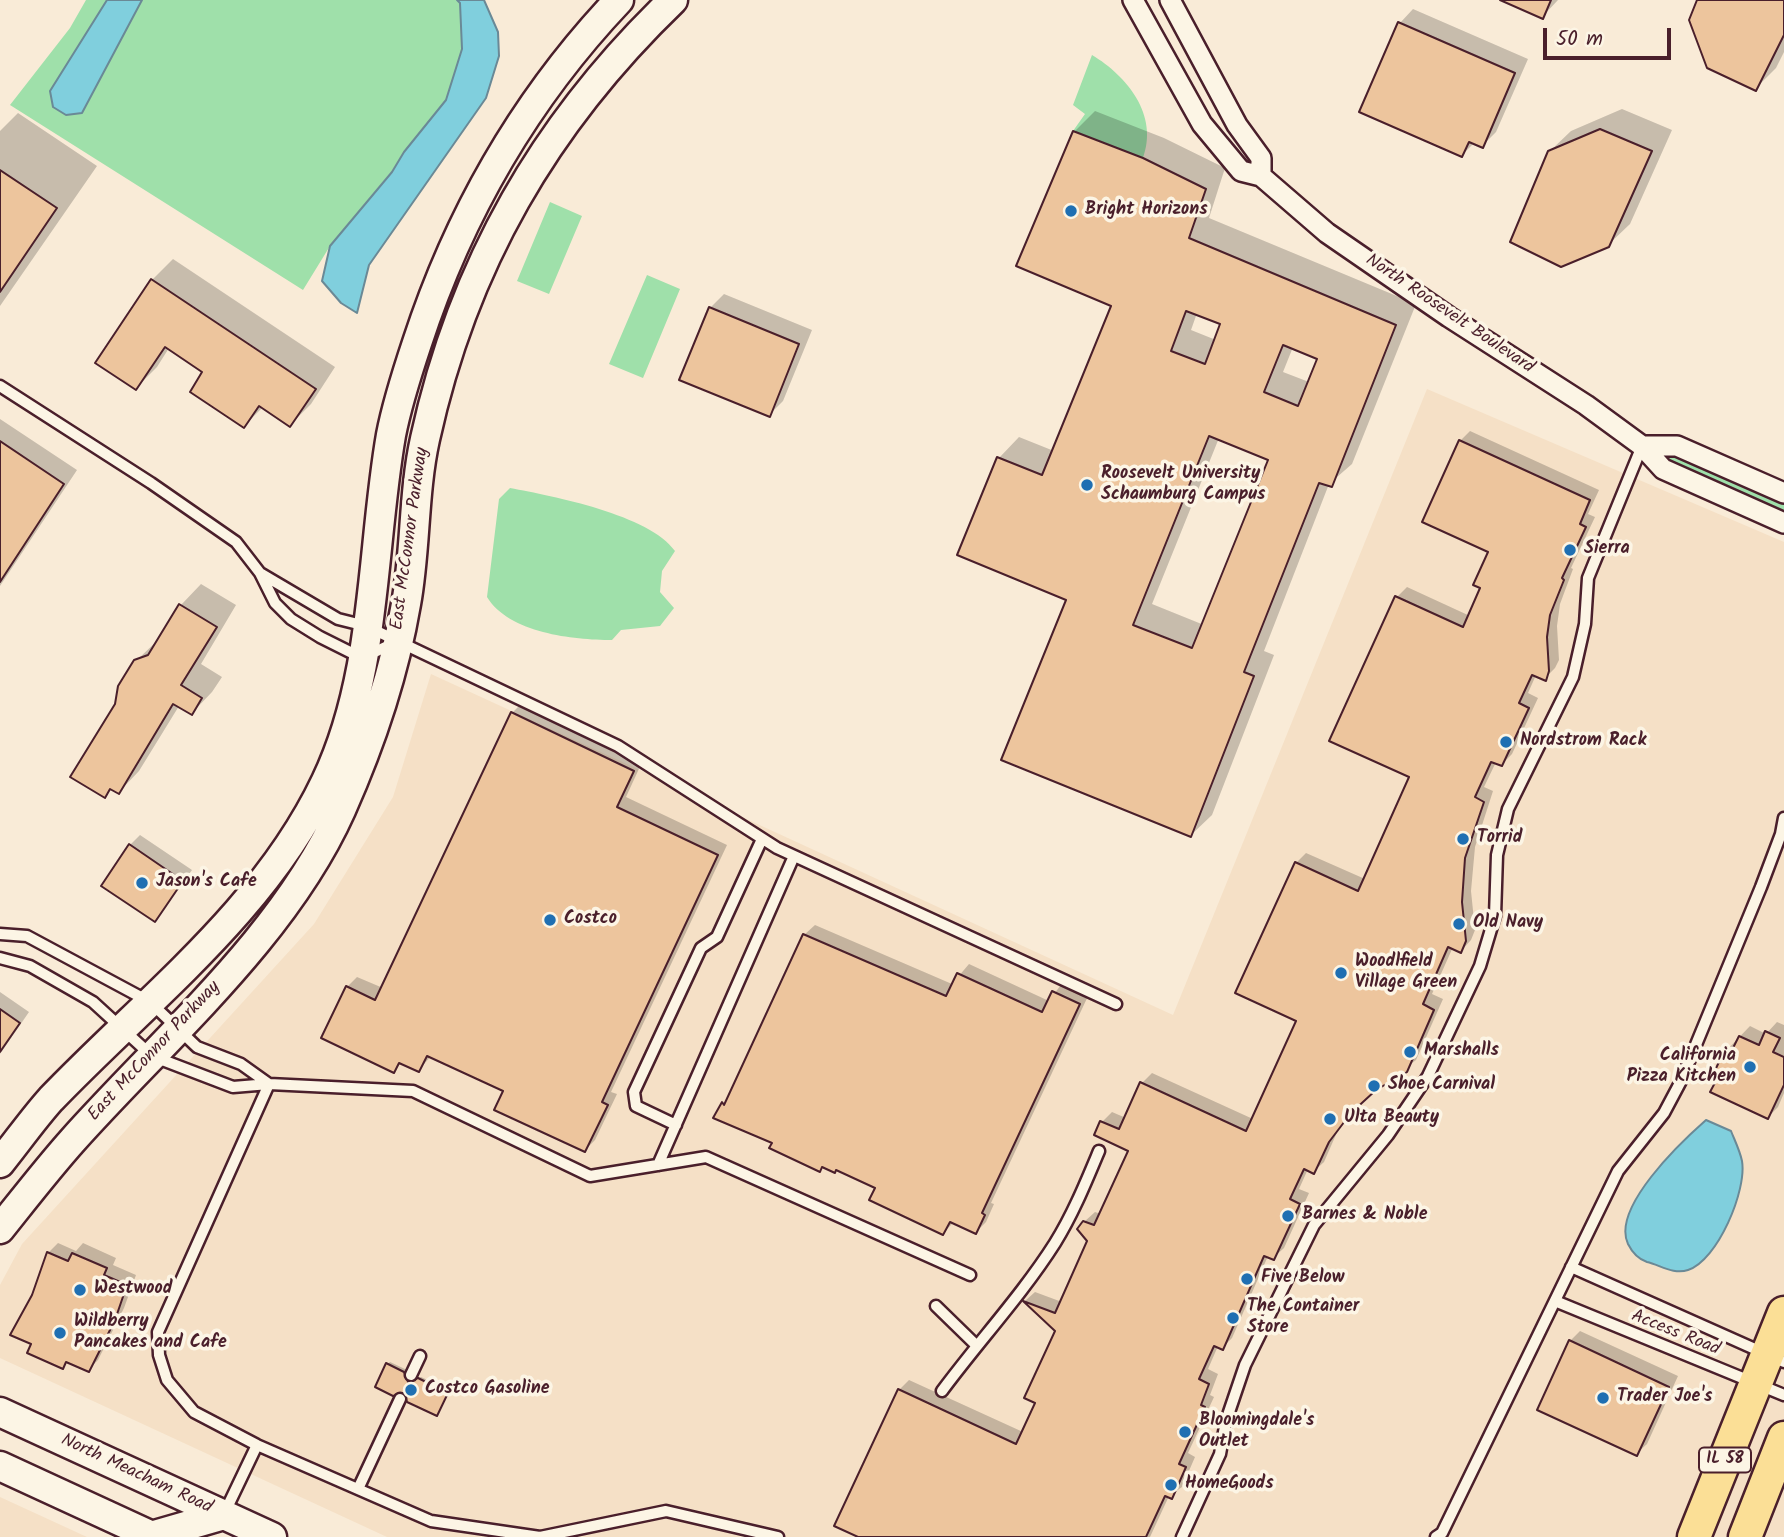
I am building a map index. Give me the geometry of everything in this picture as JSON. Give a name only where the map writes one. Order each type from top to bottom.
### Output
[{"type":"main road","name":"IL 58","points":[[1694,1537],[1755,1383],[1776,1358],[1784,1313]]},
{"type":"main road","name":"IL 58","points":[[1745,1537],[1784,1438]]},
{"type":"street","name":"East McConnor Parkway","points":[[0,1163],[49,1101],[150,1002],[276,867],[304,822],[346,735],[359,688],[392,432],[434,291],[470,210],[505,148],[545,86],[583,38],[619,0]]},
{"type":"street","name":"East McConnor Parkway","points":[[0,1229],[72,1141],[179,1027],[269,923],[317,854],[339,814],[361,762],[397,642],[406,604],[424,442],[455,335],[484,261],[517,191],[549,141],[629,43],[673,0]]},
{"type":"street","name":"North Roosevelt Boulevard","points":[[1133,0],[1202,124],[1241,171],[1261,176],[1327,233],[1642,446],[1662,469],[1784,523]]},
{"type":"street","points":[[1170,0],[1237,125],[1261,158],[1261,176]]},
{"type":"street","points":[[1642,446],[1677,446],[1784,493]]},
{"type":"street","name":"North Meacham Road","points":[[0,1412],[272,1537]]},
{"type":"street","points":[[0,1466],[153,1536],[224,1515]]},
{"type":"lane","points":[[0,386],[151,483],[236,542],[260,573],[275,603],[291,619],[362,658],[397,642]]},
{"type":"lane","points":[[1182,1537],[1220,1454],[1226,1421],[1245,1365],[1309,1234],[1343,1187],[1388,1135],[1428,1076],[1480,967],[1495,916],[1497,855],[1508,809],[1573,677],[1585,624],[1588,578],[1642,446]]},
{"type":"lane","points":[[260,573],[338,619],[366,626],[618,746],[762,839],[794,856],[1116,1004]]},
{"type":"lane","points":[[1436,1537],[1442,1533],[1618,1171],[1664,1112],[1681,1081],[1765,876],[1781,834],[1784,818]]},
{"type":"lane","points":[[676,1125],[636,1106],[634,1092],[701,948],[717,937],[762,839]]},
{"type":"lane","points":[[658,1165],[794,856]]},
{"type":"lane","points":[[0,934],[27,936],[150,1002],[197,1047],[241,1065],[269,1084]]},
{"type":"lane","points":[[0,958],[15,960],[45,973],[93,1002],[152,1056],[233,1087],[269,1084],[413,1091],[590,1176],[706,1157],[970,1275]]},
{"type":"lane","points":[[269,1084],[162,1317],[157,1343],[167,1380],[194,1412],[257,1445],[431,1521],[540,1537],[666,1511],[778,1537]]},
{"type":"lane","points":[[942,1391],[1025,1286],[1055,1242],[1073,1212],[1099,1151]]},
{"type":"lane","name":"Access Road","points":[[1571,1267],[1776,1358]]},
{"type":"lane","name":"Access Road","points":[[1555,1301],[1784,1395]]},
{"type":"lane","points":[[936,1306],[976,1345]]},
{"type":"lane","points":[[411,1375],[421,1356]]},
{"type":"lane","points":[[358,1489],[400,1399]]},
{"type":"lane","points":[[224,1515],[257,1445]]},
{"type":"shaded area","points":[[1427,389],[1784,542],[1784,1537],[387,1537],[0,1358],[0,1285],[22,1244],[314,924],[393,797],[431,674],[1173,1015]]},
{"type":"shaded area","points":[[0,1497],[87,1537],[0,1537]]},
{"type":"green space","points":[[86,0],[457,0],[460,3],[462,49],[446,100],[330,246],[303,290],[10,105],[70,28]]},
{"type":"green space","points":[[1092,55],[1117,74],[1137,98],[1147,127],[1143,158],[1073,131],[1085,114],[1073,105]]},
{"type":"green space","points":[[550,202],[582,216],[549,294],[517,281]]},
{"type":"green space","points":[[647,275],[680,289],[643,378],[609,364]]},
{"type":"green space","points":[[1671,453],[1784,501],[1784,516],[1663,460],[1660,454]]},
{"type":"green space","points":[[510,488],[599,509],[645,527],[662,538],[675,551],[662,571],[660,592],[674,608],[660,626],[621,630],[612,640],[579,638],[526,626],[497,609],[487,597],[499,499]]},
{"type":"water","points":[[107,0],[142,0],[82,113],[66,115],[53,107],[50,91]]},
{"type":"water","points":[[457,0],[484,0],[498,32],[499,56],[486,98],[369,265],[357,313],[341,303],[322,281],[330,246],[392,172],[404,152],[446,100],[462,49],[460,3]]},
{"type":"water","points":[[1706,1120],[1731,1131],[1742,1161],[1740,1189],[1728,1223],[1710,1253],[1688,1270],[1672,1270],[1638,1257],[1628,1244],[1625,1229],[1639,1195],[1651,1177]]},
{"type":"building","points":[[1500,0],[1551,0],[1543,19]]},
{"type":"building","points":[[1697,0],[1784,0],[1784,35],[1756,91],[1707,68],[1689,20]]},
{"type":"building","points":[[1398,22],[1515,73],[1483,148],[1469,142],[1462,157],[1359,112]]},
{"type":"building","points":[[1600,129],[1652,151],[1609,247],[1561,267],[1510,242],[1548,151]]},
{"type":"building","name":"Roosevelt University Schaumburg Campus","points":[[1073,131],[1143,158],[1206,189],[1189,238],[1396,325],[1332,487],[1319,483],[1244,672],[1254,676],[1191,837],[1001,760],[1066,600],[957,555],[997,457],[1042,475],[1111,306],[1016,266]],"holes":[[[1186,311],[1220,324],[1205,364],[1171,351]],[[1283,345],[1317,359],[1298,406],[1264,392]],[[1209,436],[1268,460],[1192,648],[1133,625]]]},
{"type":"building","points":[[0,170],[57,208],[0,292]]},
{"type":"building","points":[[151,279],[316,389],[290,427],[259,406],[244,428],[190,392],[202,372],[165,347],[136,390],[95,363]]},
{"type":"building","points":[[709,307],[799,344],[770,417],[679,380]]},
{"type":"building","name":"Woodlfield Village Green","points":[[1459,440],[1590,500],[1580,524],[1586,527],[1562,578],[1564,580],[1550,615],[1547,637],[1549,671],[1546,681],[1532,675],[1519,703],[1529,708],[1502,766],[1491,762],[1475,797],[1484,802],[1465,858],[1462,902],[1466,941],[1461,953],[1448,947],[1423,1004],[1434,1010],[1407,1072],[1376,1090],[1351,1113],[1329,1142],[1314,1174],[1304,1169],[1290,1199],[1300,1204],[1274,1260],[1264,1256],[1223,1350],[1214,1346],[1199,1379],[1209,1384],[1201,1405],[1205,1407],[1179,1464],[1186,1467],[1172,1499],[1165,1496],[1146,1537],[858,1537],[834,1526],[898,1389],[1016,1444],[1035,1403],[1024,1398],[1055,1331],[1023,1301],[1055,1313],[1087,1241],[1077,1229],[1083,1221],[1094,1225],[1128,1151],[1094,1135],[1100,1121],[1119,1129],[1140,1082],[1246,1131],[1296,1021],[1235,993],[1295,862],[1358,891],[1409,777],[1329,741],[1395,596],[1463,627],[1480,588],[1473,585],[1488,552],[1422,522]]},
{"type":"building","points":[[0,441],[64,484],[0,582]]},
{"type":"building","points":[[179,604],[217,627],[181,685],[202,698],[192,715],[173,704],[119,794],[110,789],[105,798],[70,777],[115,704],[118,686],[134,660],[148,655]]},
{"type":"building","name":"Costco","points":[[511,712],[634,771],[617,807],[718,855],[602,1102],[608,1105],[585,1152],[494,1110],[503,1091],[427,1056],[419,1072],[399,1063],[394,1073],[321,1038],[346,986],[375,1000]]},
{"type":"building","name":"Jason's Cafe","points":[[129,844],[183,881],[155,922],[101,886]]},
{"type":"building","points":[[803,934],[946,996],[957,973],[1042,1012],[1052,991],[1080,1004],[982,1213],[985,1215],[976,1234],[950,1222],[943,1235],[869,1200],[875,1188],[836,1170],[835,1173],[822,1167],[820,1172],[769,1148],[772,1143],[713,1118],[722,1102],[724,1105]]},
{"type":"building","points":[[0,1009],[20,1023],[0,1052]]},
{"type":"building","name":"California Pizza Kitchen","points":[[1765,1031],[1780,1038],[1773,1052],[1784,1057],[1784,1085],[1768,1119],[1710,1092],[1717,1079],[1712,1077],[1724,1051],[1730,1054],[1739,1036],[1759,1045]]},
{"type":"building","points":[[47,1252],[68,1261],[72,1253],[107,1268],[104,1275],[127,1285],[115,1320],[89,1372],[66,1362],[63,1369],[27,1353],[31,1344],[10,1335],[32,1295]]},
{"type":"building","name":"Trader Joe's","points":[[1569,1340],[1669,1387],[1637,1456],[1537,1410]]},
{"type":"building","name":"Costco Gasoline","points":[[386,1363],[404,1372],[408,1382],[418,1378],[448,1393],[437,1416],[407,1402],[404,1393],[393,1396],[375,1387]]},
{"type":"place","name":"Bright Horizons","points":[[1071,211]]},
{"type":"place","name":"Roosevelt University Schaumburg Campus","points":[[1087,485]]},
{"type":"place","name":"Sierra","points":[[1570,550]]},
{"type":"place","name":"Nordstrom Rack","points":[[1506,742]]},
{"type":"place","name":"Torrid","points":[[1463,839]]},
{"type":"place","name":"Jason's Cafe","points":[[142,883]]},
{"type":"place","name":"Costco","points":[[550,920]]},
{"type":"place","name":"Old Navy","points":[[1459,924]]},
{"type":"place","name":"Woodlfield Village Green","points":[[1341,973]]},
{"type":"place","name":"Marshalls","points":[[1410,1052]]},
{"type":"place","name":"California Pizza Kitchen","points":[[1750,1067]]},
{"type":"place","name":"Shoe Carnival","points":[[1374,1086]]},
{"type":"place","name":"Ulta Beauty","points":[[1330,1119]]},
{"type":"place","name":"Barnes & Noble","points":[[1288,1216]]},
{"type":"place","name":"Five Below","points":[[1247,1279]]},
{"type":"place","name":"Westwood","points":[[80,1290]]},
{"type":"place","name":"The Container Store","points":[[1233,1318]]},
{"type":"place","name":"Wildberry Pancakes and Cafe","points":[[60,1333]]},
{"type":"place","name":"Costco Gasoline","points":[[411,1390]]},
{"type":"place","name":"Trader Joe's","points":[[1603,1398]]},
{"type":"place","name":"Bloomingdale's Outlet","points":[[1185,1432]]},
{"type":"place","name":"HomeGoods","points":[[1171,1485]]}]
